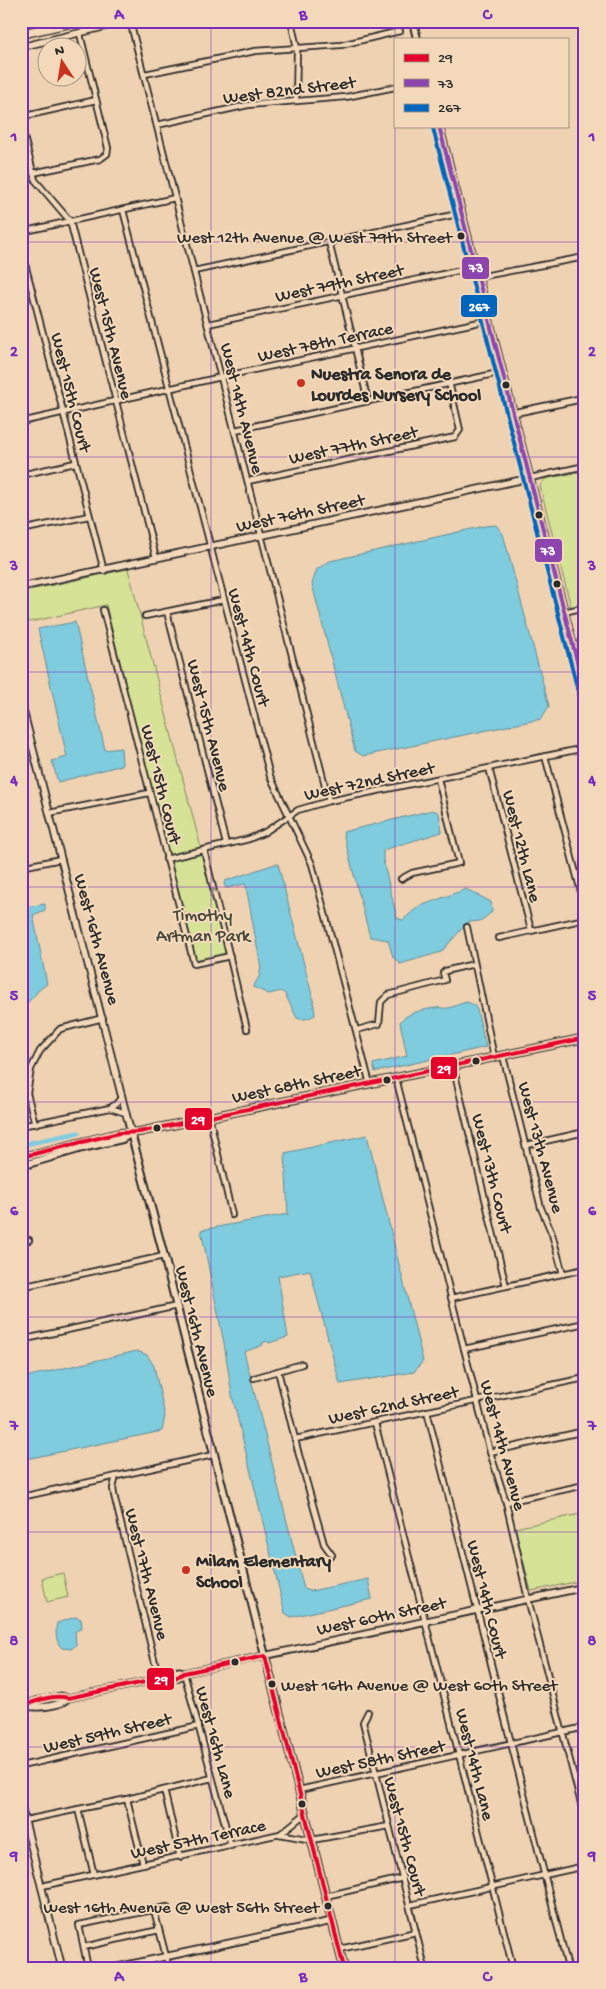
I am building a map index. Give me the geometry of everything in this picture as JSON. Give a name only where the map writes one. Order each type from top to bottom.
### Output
[{"type":"highway","points":[[21,34],[78,21]]},
{"type":"main road","points":[[413,21],[417,38]]},
{"type":"main road","points":[[440,128],[585,693]]},
{"type":"main road","name":"West 68th Street","points":[[21,1157],[119,1133],[131,1133],[585,1038]]},
{"type":"main road","name":"West 68th Street","points":[[21,1166],[82,1148],[122,1139],[131,1133]]},
{"type":"main road","name":"West 16th Avenue","points":[[131,1133],[177,1306],[213,1455],[344,1968]]},
{"type":"street","points":[[21,47],[129,21]]},
{"type":"street","name":"West 14th Avenue","points":[[129,21],[145,74],[329,801]]},
{"type":"street","points":[[291,21],[297,48],[296,100]]},
{"type":"street","points":[[145,74],[255,51],[341,45],[400,31]]},
{"type":"street","points":[[33,173],[100,160],[107,154],[108,148],[80,34]]},
{"type":"street","name":"West 82nd Street","points":[[157,126],[248,105],[346,97],[394,87]]},
{"type":"street","points":[[21,117],[96,100]]},
{"type":"street","name":"West 15th Avenue","points":[[21,125],[35,180],[70,221],[156,558]]},
{"type":"street","points":[[21,232],[175,198]]},
{"type":"street","name":"West 14th Court","points":[[123,210],[270,776],[312,864],[370,1084]]},
{"type":"street","points":[[194,271],[462,213]]},
{"type":"street","points":[[328,242],[368,401]]},
{"type":"street","name":"West 15th Court","points":[[21,248],[104,571]]},
{"type":"street","points":[[478,277],[585,257]]},
{"type":"street","name":"West 79th Street","points":[[208,324],[476,267]]},
{"type":"street","name":"West 78th Terrace","points":[[21,422],[489,320]]},
{"type":"street","points":[[235,430],[449,382],[503,372]]},
{"type":"street","name":"West 77th Street","points":[[248,481],[455,437],[460,430],[449,382]]},
{"type":"street","points":[[514,413],[585,398]]},
{"type":"street","points":[[21,475],[75,463]]},
{"type":"street","name":"West 76th Street","points":[[21,588],[585,466]]},
{"type":"street","points":[[21,530],[89,516]]},
{"type":"street","points":[[145,616],[223,600]]},
{"type":"street","points":[[564,612],[585,607]]},
{"type":"street","name":"West 15th Court","points":[[103,610],[194,964],[230,956]]},
{"type":"street","name":"West 15th Avenue","points":[[167,612],[226,844]]},
{"type":"street","name":"West 16th Avenue","points":[[21,702],[24,727],[103,1018],[131,1133]]},
{"type":"street","name":"West 72nd Street","points":[[166,859],[249,839],[298,810],[329,801],[585,748]]},
{"type":"street","points":[[545,756],[585,907]]},
{"type":"street","name":"West 12th Lane","points":[[489,768],[531,930]]},
{"type":"street","points":[[401,879],[412,873],[460,863],[438,779]]},
{"type":"street","points":[[49,814],[150,793]]},
{"type":"street","points":[[204,850],[247,1029]]},
{"type":"street","points":[[21,867],[61,859]]},
{"type":"street","points":[[499,938],[585,919]]},
{"type":"street","points":[[467,927],[494,1057]]},
{"type":"street","points":[[357,1030],[379,1024],[381,1002],[388,995],[445,980],[443,973],[445,971],[474,964]]},
{"type":"street","points":[[35,1124],[27,1093],[31,1069],[40,1051],[60,1029],[103,1018]]},
{"type":"street","name":"West 13th Avenue","points":[[503,1056],[527,1145],[541,1208],[552,1234],[563,1274]]},
{"type":"street","name":"West 13th Court","points":[[453,1066],[506,1286]]},
{"type":"street","name":"West 14th Avenue","points":[[396,1078],[490,1452],[506,1502],[528,1599],[585,1819]]},
{"type":"street","points":[[21,1126],[110,1108],[122,1096]]},
{"type":"street","points":[[110,1108],[126,1113]]},
{"type":"street","points":[[209,1116],[232,1215]]},
{"type":"street","points":[[527,1145],[584,1133]]},
{"type":"street","points":[[21,1241],[29,1240]]},
{"type":"street","points":[[21,1287],[164,1256]]},
{"type":"street","points":[[451,1298],[585,1269]]},
{"type":"street","points":[[21,1340],[177,1306]]},
{"type":"street","points":[[464,1349],[585,1323]]},
{"type":"street","points":[[254,1378],[302,1364]]},
{"type":"street","points":[[278,1370],[324,1544],[332,1555]]},
{"type":"street","name":"West 62nd Street","points":[[295,1438],[375,1423],[585,1378]]},
{"type":"street","name":"West 14th Court","points":[[427,1411],[568,1968]]},
{"type":"street","name":"West 14th Lane","points":[[375,1423],[513,1968]]},
{"type":"street","points":[[490,1452],[585,1431]]},
{"type":"street","points":[[21,1497],[213,1455]]},
{"type":"street","name":"West 17th Avenue","points":[[116,1476],[113,1488],[114,1495],[160,1679]]},
{"type":"street","points":[[506,1502],[585,1485]]},
{"type":"street","points":[[583,1588],[585,1604]]},
{"type":"street","name":"West 60th Street","points":[[24,1707],[36,1708],[64,1702],[68,1698],[160,1679],[167,1673],[180,1671],[184,1673],[583,1588]]},
{"type":"street","name":"West 16th Lane","points":[[184,1673],[231,1846]]},
{"type":"street","name":"West 15th Court","points":[[368,1712],[363,1722],[425,1968]]},
{"type":"street","name":"West 59th Street","points":[[21,1766],[199,1726]]},
{"type":"street","name":"West 58th Street","points":[[299,1790],[585,1727]]},
{"type":"street","points":[[23,1820],[127,1799],[212,1778]]},
{"type":"street","points":[[164,1790],[180,1857]]},
{"type":"street","points":[[127,1799],[143,1864]]},
{"type":"street","points":[[21,1806],[62,1968]]},
{"type":"street","points":[[78,1809],[94,1875]]},
{"type":"street","points":[[280,1834],[305,1814]]},
{"type":"street","name":"West 57th Terrace","points":[[42,1886],[280,1834],[312,1840],[389,1826]]},
{"type":"street","points":[[410,1904],[585,1866]]},
{"type":"street","points":[[326,1896],[402,1878]]},
{"type":"street","points":[[88,1968],[79,1925],[168,1907]]},
{"type":"street","points":[[154,1910],[169,1968]]},
{"type":"street","points":[[113,1968],[332,1921]]},
{"type":"street","points":[[84,1947],[159,1930]]},
{"type":"street","points":[[340,1949],[416,1932]]},
{"type":"street","points":[[147,1961],[149,1968]]},
{"type":"green space","points":[[585,471],[585,604],[571,607],[540,486],[545,479]]},
{"type":"green space","name":"Timothy Artman Park","points":[[128,569],[229,955],[194,964],[106,605],[21,624],[21,592]]},
{"type":"green space","points":[[585,1513],[585,1580],[531,1591],[515,1528]]},
{"type":"green space","points":[[63,1573],[68,1597],[47,1602],[42,1578]]},
{"type":"water","points":[[496,525],[503,534],[549,706],[541,719],[363,756],[355,751],[312,584],[317,569],[330,561]]},
{"type":"water","points":[[75,622],[105,750],[121,748],[122,765],[58,782],[52,761],[67,757],[38,629]]},
{"type":"water","points":[[433,810],[439,813],[442,832],[383,850],[383,860],[397,918],[403,920],[418,907],[466,889],[491,902],[492,912],[480,921],[468,922],[441,952],[400,964],[393,957],[388,940],[370,937],[343,832]]},
{"type":"water","points":[[278,864],[313,999],[315,1015],[306,1019],[297,1018],[285,994],[281,991],[269,994],[253,987],[259,977],[261,968],[246,886],[245,884],[226,888],[224,884],[225,881]]},
{"type":"water","points":[[45,904],[45,910],[33,915],[47,984],[21,1010],[21,908]]},
{"type":"water","points":[[467,1002],[474,1005],[477,1010],[486,1047],[375,1072],[373,1064],[407,1056],[400,1022],[403,1019],[421,1010],[453,1007]]},
{"type":"water","points":[[367,1135],[423,1361],[414,1372],[340,1384],[310,1270],[278,1276],[288,1337],[269,1343],[267,1341],[262,1343],[263,1345],[244,1352],[304,1589],[311,1591],[368,1579],[372,1599],[291,1617],[285,1613],[232,1395],[224,1343],[201,1230],[288,1214],[285,1153]]},
{"type":"water","points":[[137,1351],[147,1355],[154,1366],[165,1416],[162,1431],[21,1460],[21,1378]]},
{"type":"water","points":[[75,1617],[81,1619],[82,1627],[75,1632],[76,1645],[71,1649],[62,1648],[56,1637],[57,1623]]},
{"type":"waterway","points":[[21,1145],[78,1133]]},
{"type":"transit line","name":"267","points":[[433,128],[579,695]]},
{"type":"transit line","name":"73","points":[[440,128],[585,692]]},
{"type":"transit line","name":"29","points":[[21,1157],[119,1133],[139,1132],[585,1038]]},
{"type":"transit line","name":"29","points":[[21,1707],[38,1700],[68,1698],[159,1679],[173,1679],[184,1673],[265,1656],[344,1968]]},
{"type":"place","name":"West 12th Avenue @ West 79th Street","points":[[461,236]]},
{"type":"place","name":"Nuestra Senora de Lourdes Nursery School","points":[[301,383]]},
{"type":"place","name":"Milam Elementary School","points":[[186,1570]]},
{"type":"place","name":"West 16th Avenue @ West 60th Street","points":[[272,1684]]},
{"type":"place","name":"West 16th Avenue @ West 56th Street","points":[[328,1906]]}]
